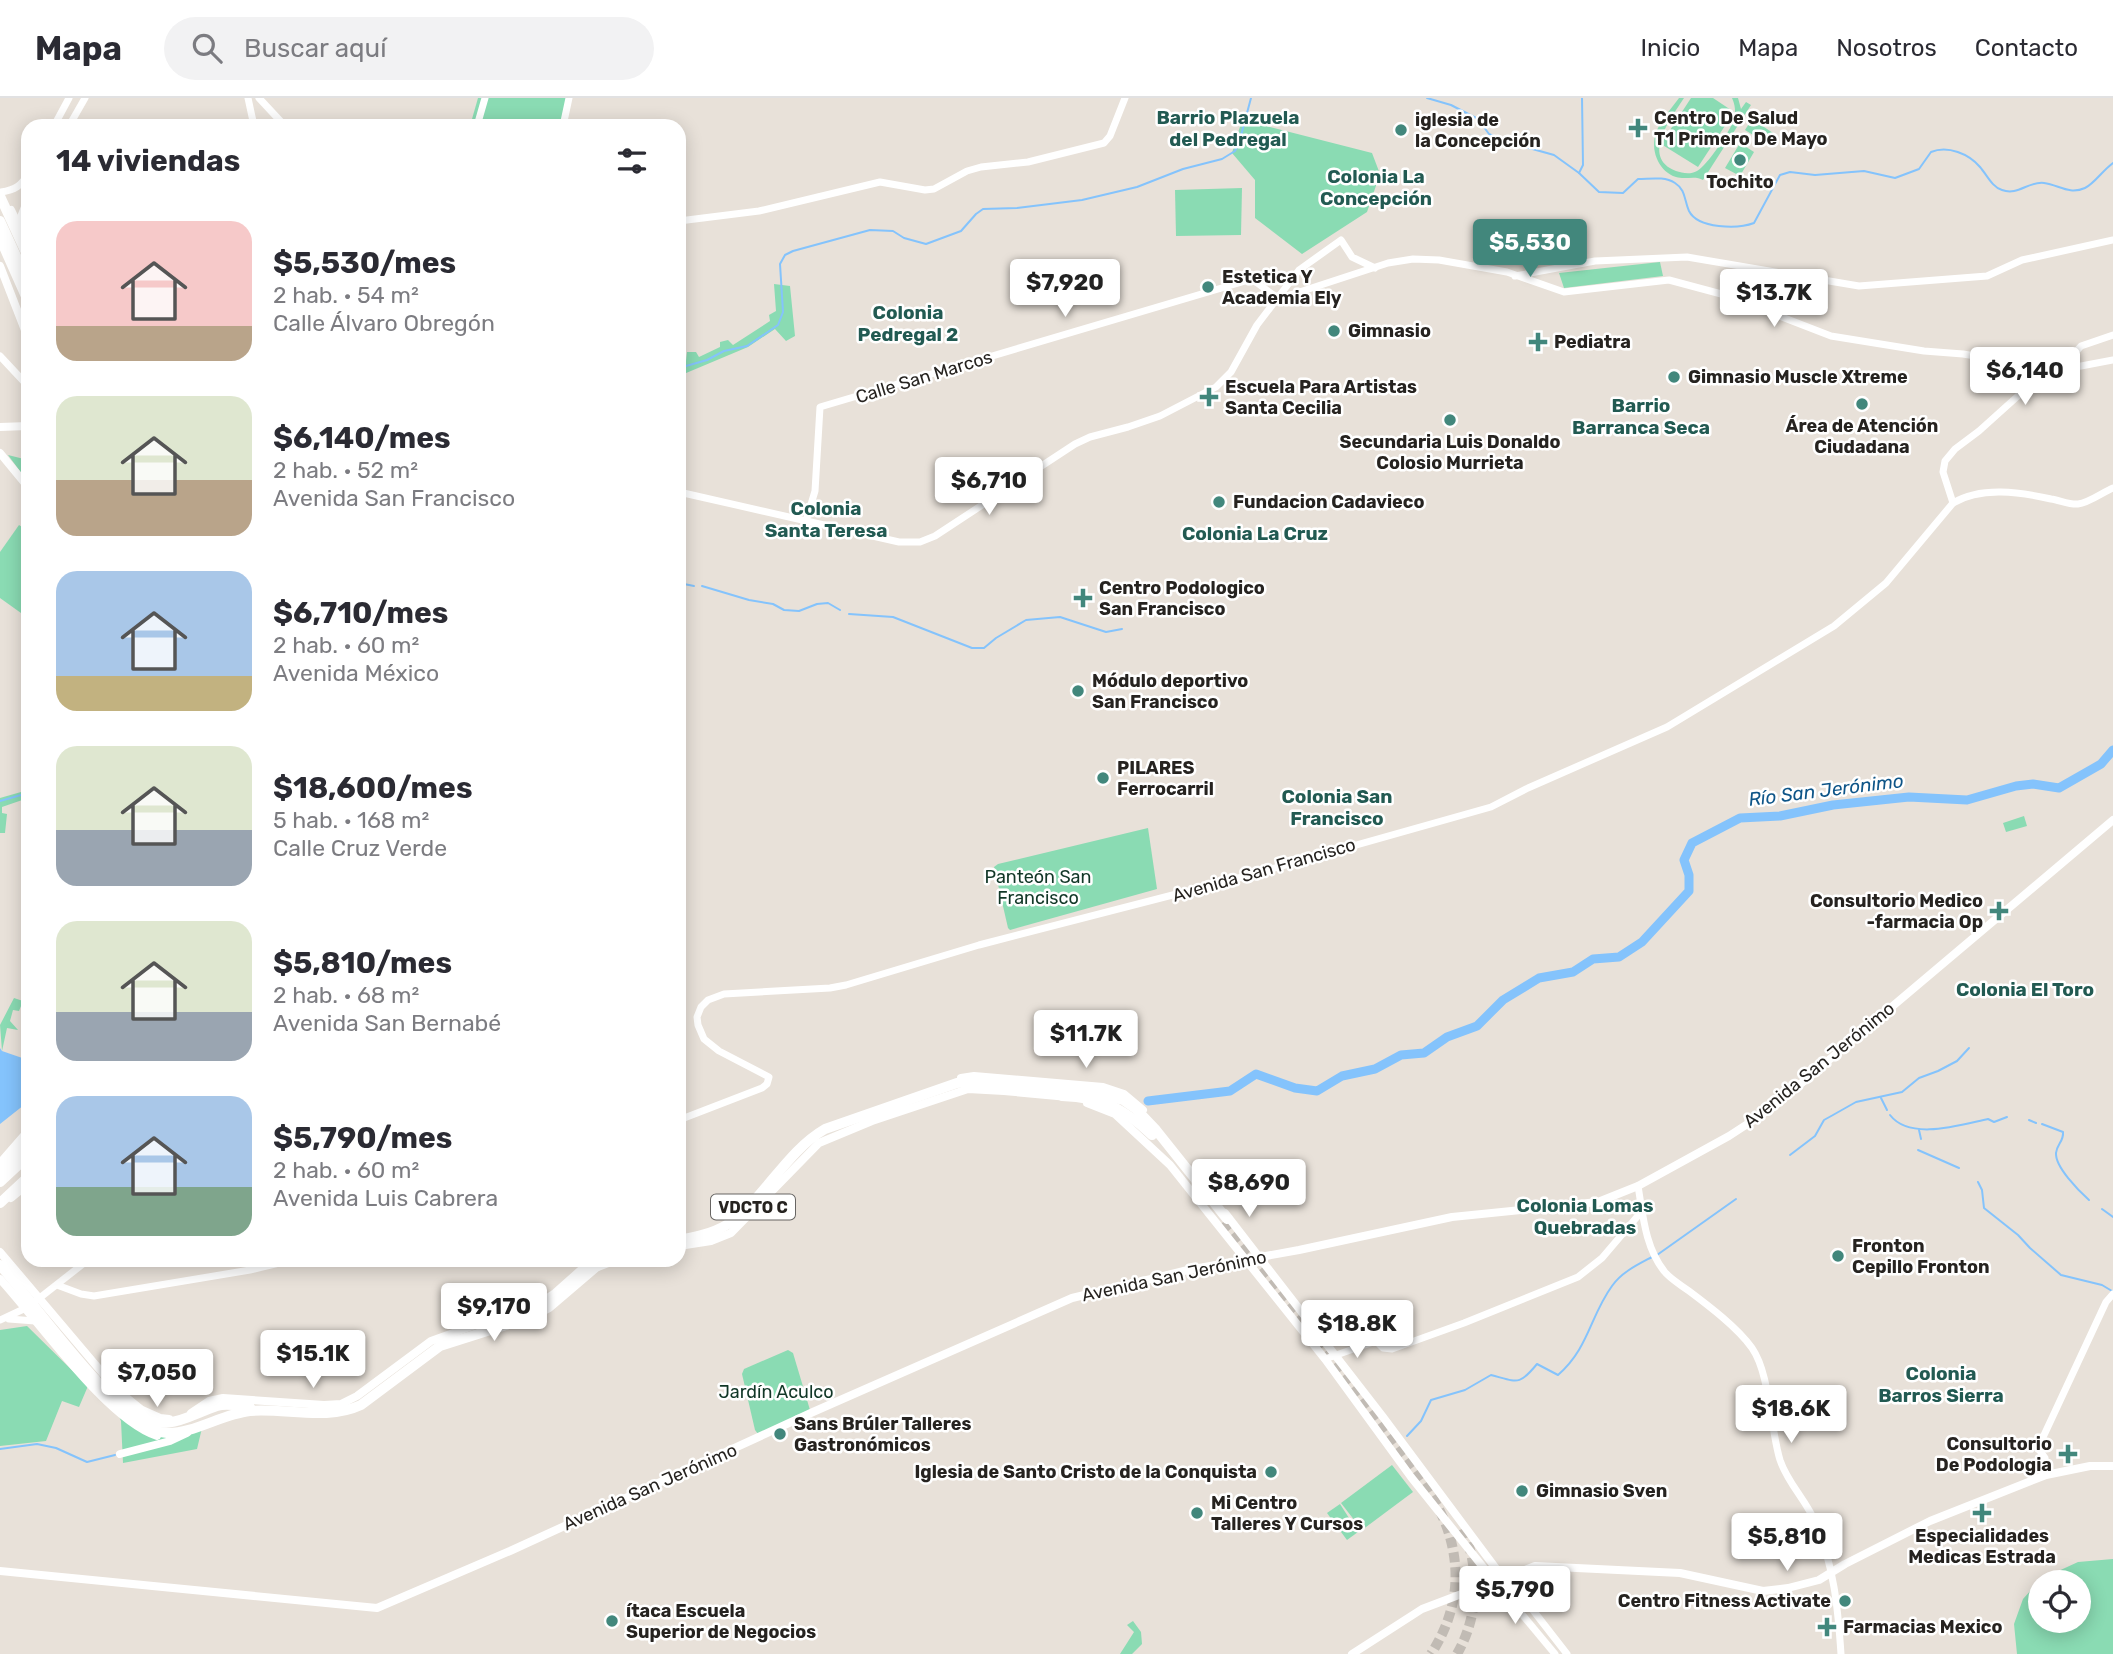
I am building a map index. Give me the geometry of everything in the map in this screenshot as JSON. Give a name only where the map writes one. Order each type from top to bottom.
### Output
[{"type":"highway","points":[[0,192],[21,241]]},
{"type":"highway","points":[[0,212],[21,256]]},
{"type":"highway","points":[[0,221],[21,267]]},
{"type":"highway","points":[[0,231],[21,278]]},
{"type":"highway","points":[[0,238],[21,284]]},
{"type":"highway","points":[[986,1084],[1055,1082]]},
{"type":"highway","name":"VDCTO C","points":[[686,1240],[731,1222],[817,1134],[958,1086],[986,1084],[1097,1092],[1123,1100],[1136,1109],[1224,1221],[1137,1116],[1115,1101],[986,1084]]},
{"type":"highway","points":[[1112,1089],[1136,1109]]},
{"type":"highway","points":[[1062,1096],[1112,1104],[1152,1135]]},
{"type":"highway","points":[[1075,1099],[1086,1100],[1140,1124]]},
{"type":"highway","points":[[2,1166],[21,1148]]},
{"type":"highway","points":[[0,1179],[21,1157]]},
{"type":"highway","points":[[0,1179],[21,1162]]},
{"type":"highway","points":[[0,1189],[21,1170]]},
{"type":"highway","points":[[1,1201],[21,1181]]},
{"type":"highway","points":[[0,1255],[111,1391],[143,1421],[174,1429],[251,1406]]},
{"type":"highway","points":[[117,1392],[139,1414],[155,1422],[164,1423],[182,1422],[217,1406],[335,1409],[350,1405],[432,1343],[539,1306],[559,1293],[586,1267]]},
{"type":"highway","points":[[0,1272],[33,1304],[82,1365],[131,1418],[150,1429],[174,1433],[249,1411],[335,1413],[351,1410],[440,1346],[528,1318],[550,1307],[595,1267]]},
{"type":"main road","points":[[0,192],[21,230]]},
{"type":"main road","points":[[0,258],[21,309]]},
{"type":"main road","points":[[0,266],[21,320]]},
{"type":"main road","points":[[0,427],[21,426]]},
{"type":"main road","points":[[0,453],[21,478]]},
{"type":"main road","name":"Avenida San Jerónimo","points":[[0,1571],[377,1608],[510,1551],[813,1412],[1072,1298],[1176,1272],[1246,1261],[1452,1217],[1598,1202],[1639,1186],[1729,1136],[1772,1108],[2113,820]]},
{"type":"main road","points":[[693,1239],[727,1221],[810,1136],[841,1120],[954,1080],[974,1076],[1075,1099]]},
{"type":"main road","points":[[1055,1082],[1112,1089],[1132,1099],[1149,1116],[1336,1356],[1499,1580]]},
{"type":"main road","points":[[686,1240],[731,1233],[819,1143],[956,1091],[1001,1083]]},
{"type":"main road","points":[[1123,1117],[1170,1165],[1325,1359],[1411,1477],[1499,1580]]},
{"type":"main road","points":[[841,1120],[847,1131]]},
{"type":"main road","points":[[2,1166],[21,1140]]},
{"type":"main road","points":[[1,1201],[21,1188]]},
{"type":"main road","points":[[1230,1240],[1241,1232]]},
{"type":"main road","points":[[0,1255],[33,1304],[64,1328],[138,1415],[150,1422],[167,1426],[197,1418],[216,1398],[251,1406],[332,1415],[350,1412],[369,1401],[440,1346],[549,1309],[595,1267]]},
{"type":"main road","points":[[0,1255],[117,1392]]},
{"type":"main road","points":[[568,1290],[588,1267]]},
{"type":"main road","points":[[120,1454],[170,1441],[231,1418],[251,1406],[335,1406],[349,1402],[431,1341],[451,1332],[529,1309],[568,1290],[599,1267]]},
{"type":"main road","points":[[1256,1273],[1267,1267]]},
{"type":"main road","points":[[0,1272],[101,1392],[142,1430]]},
{"type":"main road","points":[[33,1304],[38,1322],[115,1410],[142,1430],[162,1437],[189,1432]]},
{"type":"main road","points":[[50,1336],[50,1331],[55,1326],[64,1328]]},
{"type":"main road","points":[[1352,1654],[1422,1609],[1535,1566],[1680,1573],[1763,1591],[1802,1585],[1819,1580],[1930,1521],[2046,1475],[2090,1466],[2113,1466]]},
{"type":"street","points":[[58,119],[69,98]]},
{"type":"street","points":[[73,119],[85,98]]},
{"type":"street","points":[[248,98],[252,119]]},
{"type":"street","points":[[259,98],[278,119]]},
{"type":"street","points":[[479,119],[485,98]]},
{"type":"street","points":[[564,119],[569,98]]},
{"type":"street","points":[[686,220],[759,211],[880,182],[925,190],[934,189],[967,171],[981,167],[1028,162],[1104,143],[1110,136],[1125,98]]},
{"type":"street","points":[[0,192],[21,185]]},
{"type":"street","points":[[18,223],[21,216]]},
{"type":"street","points":[[686,494],[900,542],[920,542],[932,538],[1083,440],[1160,416],[1216,387],[1231,372],[1275,296],[1304,265],[1341,240],[1346,252],[1352,257],[1376,268]]},
{"type":"street","points":[[1515,276],[1595,261],[1687,257],[1859,286],[1987,276],[2022,260],[2113,240]]},
{"type":"street","points":[[1275,296],[1413,259],[1439,260],[1507,272],[1564,292],[1669,280],[1725,295],[1831,336],[2060,370]]},
{"type":"street","points":[[1550,268],[1544,278],[1550,287]]},
{"type":"street","name":"Calle San Marcos","points":[[806,521],[815,491],[820,407],[1252,279],[1275,296]]},
{"type":"street","points":[[2060,370],[2081,346],[2113,335]]},
{"type":"street","points":[[0,356],[21,378]]},
{"type":"street","points":[[2113,360],[2060,370],[2029,386],[1955,449],[1945,461],[1943,472],[1953,503],[1976,494],[1993,492],[2030,494],[2075,505],[2113,488]]},
{"type":"street","name":"Avenida San Francisco","points":[[686,1117],[762,1088],[769,1077],[719,1051],[704,1039],[699,1032],[697,1017],[708,1000],[724,994],[846,985],[979,945],[1254,874],[1491,807],[1667,727],[1834,626],[1886,583],[1953,503]]},
{"type":"street","points":[[1639,1186],[1643,1224],[1664,1272],[1751,1345],[1764,1371],[1769,1411],[1781,1461],[1787,1478],[1817,1526],[1832,1572],[1841,1654]]},
{"type":"street","points":[[1325,1359],[1376,1341],[1382,1348],[1392,1349],[1578,1277],[1602,1258],[1642,1210]]},
{"type":"street","points":[[3,1320],[33,1304],[79,1267]]},
{"type":"street","points":[[58,1284],[81,1294],[94,1296],[263,1267]]},
{"type":"street","points":[[2046,1475],[2043,1454],[2038,1448],[2111,1295]]},
{"type":"street","points":[[3,1320],[30,1319],[38,1322]]},
{"type":"street","points":[[1499,1580],[1555,1654]]},
{"type":"street","points":[[1499,1580],[1532,1609],[1567,1654]]},
{"type":"green space","points":[[478,98],[567,98],[563,119],[472,119]]},
{"type":"green space","points":[[1679,98],[1684,98],[1662,136],[1660,156],[1666,165],[1686,173],[1701,168],[1724,139],[1735,116],[1732,98],[1738,98],[1741,109],[1746,102],[1751,105],[1703,180],[1680,178],[1665,171],[1654,149],[1657,131]]},
{"type":"green space","points":[[1691,98],[1713,98],[1734,112],[1698,167],[1661,144]]},
{"type":"green space","points":[[1752,119],[1773,133],[1766,143],[1745,130]]},
{"type":"green space","points":[[1242,120],[1372,153],[1380,174],[1367,212],[1302,254],[1255,218],[1255,180],[1232,153]]},
{"type":"green space","name":"Tochito","points":[[1740,143],[1754,152],[1740,176],[1725,168]]},
{"type":"green space","points":[[1242,188],[1241,235],[1176,236],[1175,190]]},
{"type":"green space","points":[[1660,262],[1663,276],[1564,288],[1559,273]]},
{"type":"green space","points":[[774,284],[790,286],[795,336],[786,341],[775,329],[748,347],[686,373],[687,352],[696,352],[699,357],[720,347],[720,342],[728,340],[733,345],[770,321],[769,315],[776,311]]},
{"type":"green space","points":[[8,455],[21,458],[21,473]]},
{"type":"green space","points":[[19,525],[21,526],[21,613],[0,598],[0,552]]},
{"type":"green space","points":[[21,792],[21,800],[2,807],[2,813],[7,814],[5,833],[0,833],[0,798]]},
{"type":"green space","points":[[2024,816],[2027,826],[2006,832],[2003,823]]},
{"type":"green space","name":"Panteón San Francisco","points":[[1148,828],[1157,889],[1010,930],[1008,928],[994,867],[998,864]]},
{"type":"green space","points":[[14,998],[21,1000],[19,1011],[13,1010],[10,1021],[18,1030],[7,1028],[2,1051],[0,1025]]},
{"type":"green space","points":[[27,1326],[88,1386],[79,1407],[62,1401],[46,1441],[0,1446],[0,1330]]},
{"type":"green space","name":"Jardín Aculco","points":[[788,1350],[793,1353],[810,1410],[758,1434],[742,1374],[744,1369]]},
{"type":"green space","points":[[117,1412],[161,1434],[202,1428],[197,1449],[123,1463],[121,1421]]},
{"type":"green space","points":[[1392,1465],[1413,1492],[1362,1530],[1341,1503]]},
{"type":"green space","points":[[1340,1504],[1358,1532],[1347,1540],[1327,1513]]},
{"type":"green space","points":[[2113,1559],[2113,1654],[2017,1654],[2014,1624],[2023,1599],[2028,1593],[2028,1633],[2091,1633],[2091,1570],[2061,1570],[2078,1562]]},
{"type":"green space","points":[[1133,1621],[1141,1632],[1142,1644],[1132,1654],[1120,1654],[1134,1632],[1127,1625]]},
{"type":"water","points":[[0,1048],[21,1058],[21,1107],[0,1124]]},
{"type":"waterway","points":[[686,366],[707,360],[724,351],[747,346],[778,325],[783,312],[780,264],[785,255],[793,251],[870,230],[893,231],[904,238],[926,244],[961,231],[983,209],[1082,200],[1137,187],[1183,169],[1222,159],[1235,151],[1239,143],[1251,98]]},
{"type":"waterway","points":[[1427,98],[1451,105],[1478,119],[1489,134],[1504,141],[1554,155],[1599,192],[1623,193],[1638,179],[1657,178],[1671,181],[1681,189],[1694,217],[1719,226],[1754,223],[1780,175],[1790,172],[1815,175],[1864,171],[1895,178],[1919,169],[1931,152],[1951,150],[1970,158],[1992,184],[2002,190],[2013,191],[2038,183],[2079,190],[2088,186],[2113,163]]},
{"type":"waterway","points":[[1579,173],[1583,165],[1582,98]]},
{"type":"waterway","points":[[686,584],[694,586]]},
{"type":"waterway","points":[[702,586],[773,604],[784,610],[799,611],[828,603],[840,610]]},
{"type":"waterway","points":[[849,614],[893,617],[972,648],[984,648],[1026,620],[1060,617],[1106,632],[1122,629]]},
{"type":"waterway","name":"Río San Jerónimo","points":[[1148,1101],[1230,1091],[1256,1074],[1295,1088],[1317,1091],[1342,1076],[1375,1069],[1401,1055],[1424,1053],[1447,1037],[1477,1026],[1503,1000],[1539,978],[1573,972],[1593,959],[1619,957],[1642,942],[1689,891],[1689,875],[1684,860],[1692,843],[1740,818],[1780,816],[1833,805],[1909,797],[1967,800],[2033,784],[2059,788],[2101,764],[2113,750]]},
{"type":"waterway","points":[[0,801],[21,795]]},
{"type":"waterway","points":[[1790,1155],[1815,1136],[1824,1120],[1856,1102],[1902,1092],[1919,1078],[1957,1061],[1969,1048]]},
{"type":"waterway","points":[[1881,1098],[1887,1110]]},
{"type":"waterway","points":[[1890,1115],[1899,1123],[1922,1129],[1950,1127],[1988,1119],[1994,1122],[2007,1117]]},
{"type":"waterway","points":[[2029,1120],[2036,1123]]},
{"type":"waterway","points":[[2042,1124],[2063,1132],[2056,1153],[2059,1165],[2089,1200]]},
{"type":"waterway","points":[[1919,1130],[1921,1139]]},
{"type":"waterway","points":[[1918,1150],[1959,1168]]},
{"type":"waterway","points":[[1978,1182],[1984,1208],[2061,1275],[2102,1285],[2112,1291]]},
{"type":"waterway","points":[[1657,1255],[1736,1199]]},
{"type":"waterway","points":[[2102,1209],[2113,1217]]},
{"type":"waterway","points":[[1407,1436],[1421,1421],[1431,1400],[1465,1390],[1491,1375],[1522,1379],[1537,1364],[1558,1375],[1583,1343],[1612,1286],[1625,1273],[1652,1257]]},
{"type":"waterway","name":"Río San Jerónimo","points":[[0,1449],[37,1444],[56,1448],[87,1462],[115,1455]]},
{"type":"tunnel","points":[[1222,1223],[1352,1386],[1418,1476],[1440,1511],[1454,1553],[1455,1583],[1454,1598],[1445,1627],[1431,1654]]},
{"type":"tunnel","points":[[1457,1654],[1470,1623],[1475,1590],[1472,1556],[1461,1524]]},
{"type":"place","name":"Centro De Salud T1 Primero De Mayo","points":[[1638,128]]},
{"type":"place","name":"iglesia de la Concepción","points":[[1401,130]]},
{"type":"place","name":"Tochito","points":[[1740,160]]},
{"type":"place","name":"Estetica Y Academia Ely","points":[[1208,287]]},
{"type":"place","name":"Gimnasio","points":[[1334,331]]},
{"type":"place","name":"Pediatra","points":[[1538,342]]},
{"type":"place","name":"Gimnasio Muscle Xtreme","points":[[1674,377]]},
{"type":"place","name":"Escuela Para Artistas Santa Cecilia","points":[[1209,397]]},
{"type":"place","name":"Área de Atención Ciudadana","points":[[1862,404]]},
{"type":"place","name":"Secundaria Luis Donaldo Colosio Murrieta","points":[[1450,420]]},
{"type":"place","name":"Fundacion Cadavieco","points":[[1219,502]]},
{"type":"place","name":"Centro Podologico San Francisco","points":[[1083,598]]},
{"type":"place","name":"Módulo deportivo San Francisco","points":[[1078,691]]},
{"type":"place","name":"PILARES Ferrocarril","points":[[1103,778]]},
{"type":"place","name":"Consultorio Medico -farmacia Op","points":[[1999,911]]},
{"type":"place","name":"Fronton Cepillo Fronton","points":[[1838,1256]]},
{"type":"place","name":"Sans Brúler Talleres Gastronómicos","points":[[780,1434]]},
{"type":"place","name":"Consultorio De Podologia","points":[[2068,1454]]},
{"type":"place","name":"Iglesia de Santo Cristo de la Conquista","points":[[1271,1472]]},
{"type":"place","name":"Gimnasio Sven","points":[[1522,1491]]},
{"type":"place","name":"Mi Centro Talleres Y Cursos","points":[[1197,1513]]},
{"type":"place","name":"Especialidades Medicas Estrada","points":[[1982,1513]]},
{"type":"place","name":"Centro Fitness Activate","points":[[1845,1601]]},
{"type":"place","name":"ítaca Escuela Superior de Negocios","points":[[612,1621]]},
{"type":"place","name":"Farmacias Mexico","points":[[1827,1627]]},
{"type":"district","name":"Barrio Plazuela del Pedregal","points":[[1228,128]]},
{"type":"district","name":"Colonia La Concepción","points":[[1376,187]]},
{"type":"district","name":"Colonia Pedregal 2","points":[[908,323]]},
{"type":"district","name":"Barrio Barranca Seca","points":[[1641,416]]},
{"type":"district","name":"Colonia Santa Teresa","points":[[826,519]]},
{"type":"district","name":"Colonia La Cruz","points":[[1255,533]]},
{"type":"district","name":"Colonia San Francisco","points":[[1337,807]]},
{"type":"district","name":"Colonia El Toro","points":[[2025,989]]},
{"type":"district","name":"Colonia Lomas Quebradas","points":[[1585,1216]]},
{"type":"district","name":"Colonia Barros Sierra","points":[[1941,1384]]}]
